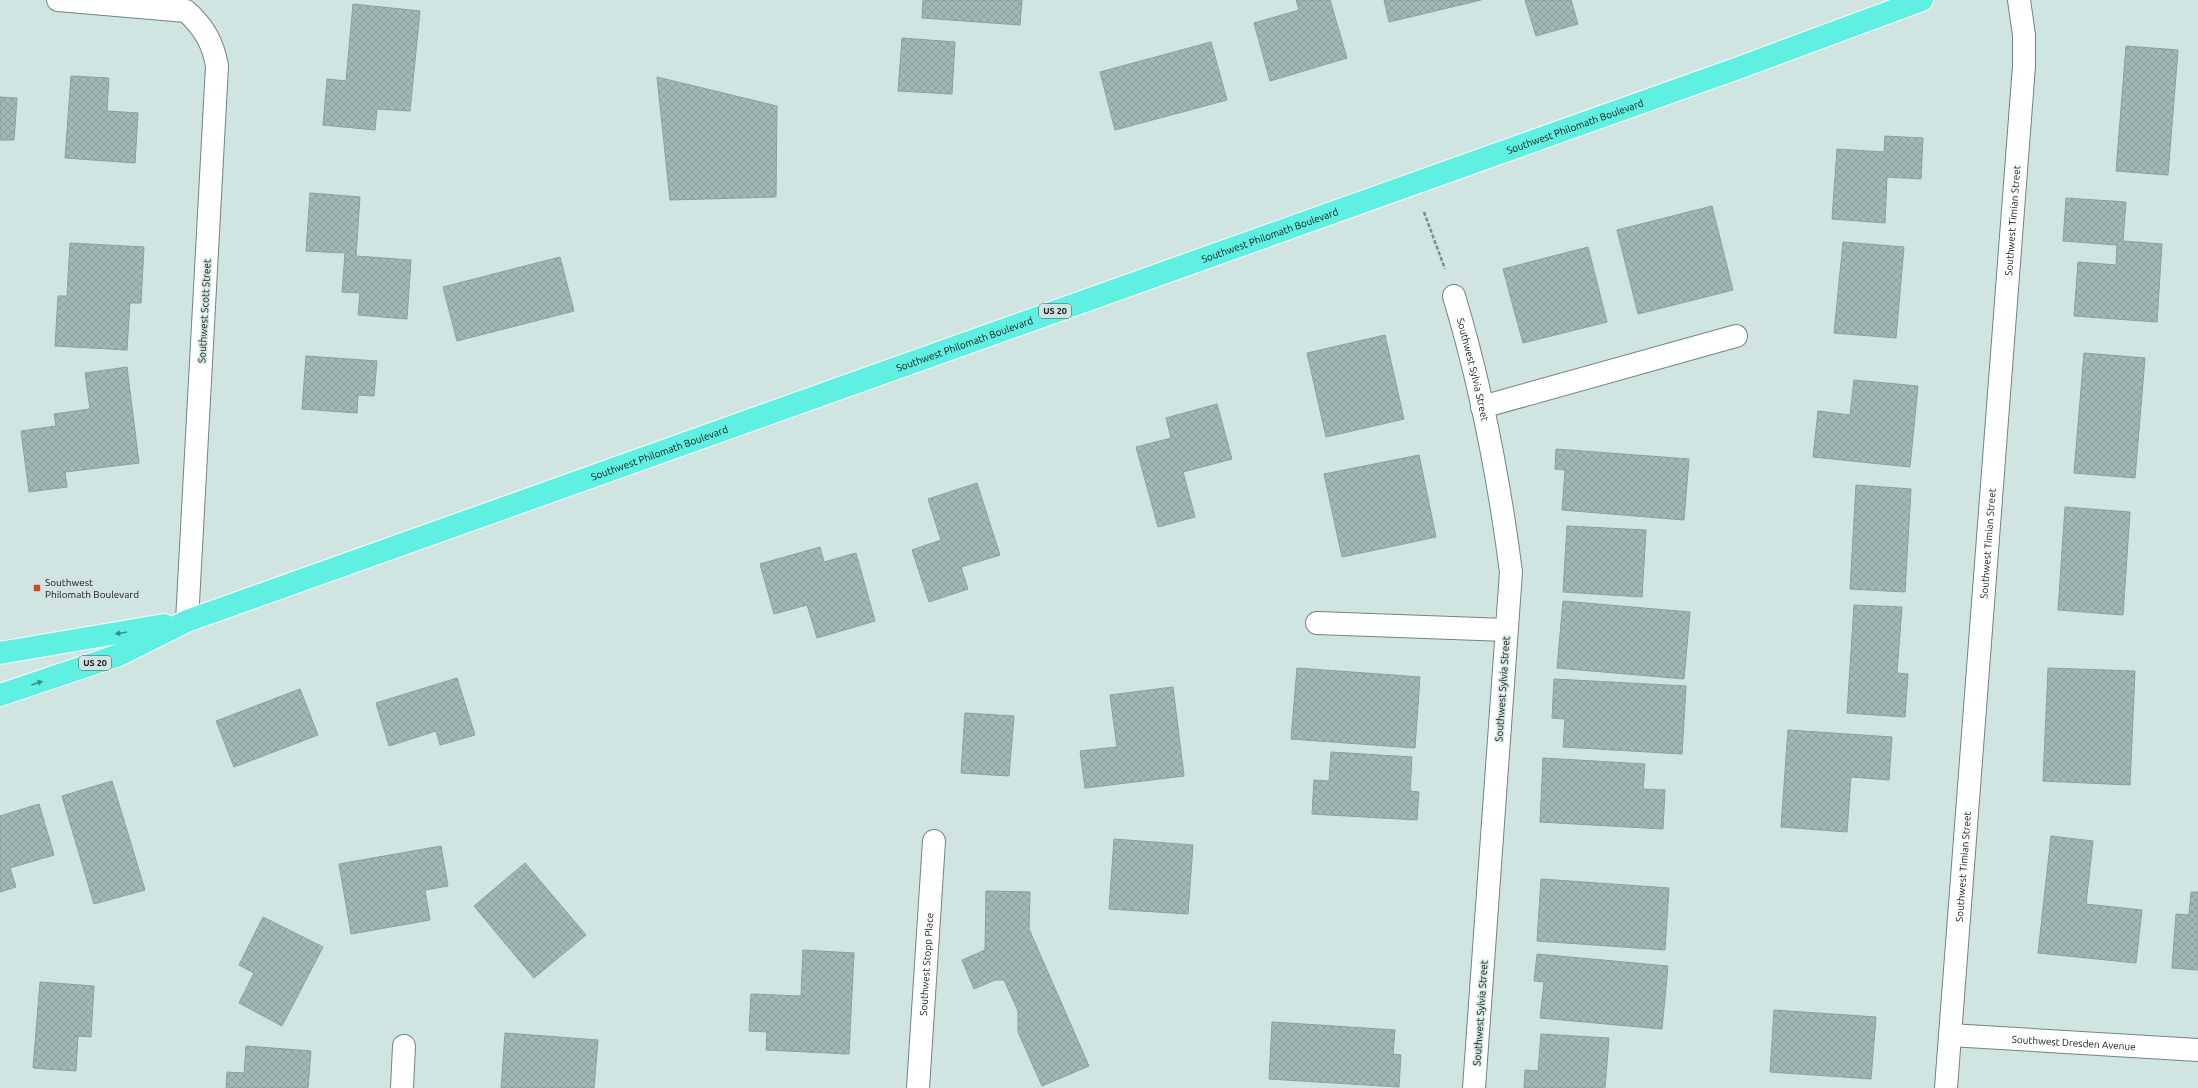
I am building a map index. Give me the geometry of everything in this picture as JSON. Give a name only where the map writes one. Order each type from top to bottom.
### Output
[{"type":"highway","name":"Southwest Philomath Boulevard","points":[[0,695],[119,655],[187,621],[1922,0]]},
{"type":"highway","name":"Southwest Philomath Boulevard","points":[[0,653],[187,621]]},
{"type":"street","name":"Southwest Scott Street","points":[[58,0],[186,11],[200,24],[214,48],[217,66],[187,621]]},
{"type":"street","name":"Southwest Timian Street","points":[[1946,1088],[2024,66],[2024,35],[2019,0]]},
{"type":"street","name":"Southwest Sylvia Street","points":[[1454,296],[1472,355],[1503,511],[1510,572],[1474,1088]]},
{"type":"street","points":[[1482,408],[1736,336]]},
{"type":"street","points":[[1317,623],[1506,630]]},
{"type":"street","name":"Southwest Stopp Place","points":[[918,1088],[934,841]]},
{"type":"street","name":"Southwest Dresden Avenue","points":[[1950,1035],[2198,1050]]},
{"type":"street","points":[[402,1088],[404,1046]]},
{"type":"path","points":[[1414,183],[1454,296]]},
{"type":"building","points":[[923,0],[1022,0],[1020,25],[922,18]]},
{"type":"building","points":[[1296,0],[1330,0],[1347,58],[1270,81],[1254,23],[1299,10]]},
{"type":"building","points":[[1384,0],[1481,0],[1389,22]]},
{"type":"building","points":[[1525,0],[1571,0],[1578,24],[1536,36]]},
{"type":"building","points":[[353,4],[420,11],[410,111],[377,109],[375,130],[323,125],[327,79],[346,81]]},
{"type":"building","points":[[902,38],[955,42],[952,94],[898,91]]},
{"type":"building","points":[[1211,42],[1227,100],[1115,130],[1100,72]]},
{"type":"building","points":[[2126,46],[2178,50],[2168,175],[2116,171]]},
{"type":"building","points":[[71,76],[109,78],[107,111],[138,113],[135,163],[65,158]]},
{"type":"building","points":[[657,77],[777,106],[776,197],[670,200]]},
{"type":"building","points":[[0,97],[17,98],[14,140],[0,140]]},
{"type":"building","points":[[1885,136],[1923,138],[1921,179],[1887,177],[1885,223],[1832,219],[1837,149],[1884,152]]},
{"type":"building","points":[[310,193],[360,197],[356,256],[411,260],[407,319],[358,315],[360,293],[342,292],[345,253],[306,251]]},
{"type":"building","points":[[2066,198],[2126,202],[2123,241],[2162,244],[2157,322],[2074,316],[2078,262],[2116,265],[2117,245],[2063,241]]},
{"type":"building","points":[[1712,206],[1733,290],[1638,314],[1617,230]]},
{"type":"building","points":[[1843,242],[1904,247],[1896,338],[1834,333]]},
{"type":"building","points":[[70,243],[144,247],[141,303],[130,303],[127,350],[55,346],[58,296],[67,296]]},
{"type":"building","points":[[1588,247],[1607,322],[1523,343],[1503,269]]},
{"type":"building","points":[[560,257],[574,311],[457,341],[443,287]]},
{"type":"building","points":[[1385,335],[1404,419],[1326,437],[1307,353]]},
{"type":"building","points":[[2084,353],[2145,358],[2135,478],[2074,473]]},
{"type":"building","points":[[306,356],[377,361],[374,396],[358,395],[357,413],[302,409]]},
{"type":"building","points":[[127,367],[139,463],[65,472],[67,487],[29,492],[21,431],[56,426],[54,414],[90,409],[85,373]]},
{"type":"building","points":[[1854,380],[1918,386],[1910,467],[1813,457],[1818,411],[1850,415]]},
{"type":"building","points":[[1217,404],[1232,459],[1183,472],[1195,517],[1158,527],[1136,447],[1171,438],[1166,418]]},
{"type":"building","points":[[1556,449],[1689,459],[1684,520],[1562,510],[1565,470],[1555,469]]},
{"type":"building","points":[[1419,455],[1436,537],[1342,557],[1324,474]]},
{"type":"building","points":[[977,483],[1000,555],[961,567],[968,589],[929,602],[912,550],[941,540],[928,499]]},
{"type":"building","points":[[1856,485],[1911,489],[1905,592],[1850,589]]},
{"type":"building","points":[[2065,507],[2130,512],[2123,615],[2058,610]]},
{"type":"building","points":[[1567,526],[1646,530],[1642,597],[1563,592]]},
{"type":"building","points":[[820,547],[824,562],[856,553],[875,621],[817,638],[807,605],[774,614],[760,564]]},
{"type":"building","points":[[1563,601],[1690,612],[1684,679],[1557,668]]},
{"type":"building","points":[[1854,605],[1902,607],[1897,673],[1908,674],[1905,717],[1847,713]]},
{"type":"building","points":[[1297,668],[1420,677],[1415,748],[1291,739]]},
{"type":"building","points":[[2048,668],[2135,671],[2130,785],[2043,781]]},
{"type":"building","points":[[457,678],[475,735],[440,745],[436,731],[389,746],[376,703]]},
{"type":"building","points":[[1554,679],[1686,686],[1682,754],[1563,747],[1565,719],[1552,718]]},
{"type":"building","points":[[1173,687],[1184,776],[1085,788],[1080,751],[1117,747],[1110,695]]},
{"type":"building","points":[[300,689],[318,735],[234,767],[216,721]]},
{"type":"building","points":[[965,713],[1014,716],[1009,776],[961,773]]},
{"type":"building","points":[[1788,730],[1892,737],[1889,780],[1851,777],[1847,832],[1781,827]]},
{"type":"building","points":[[1331,752],[1412,757],[1410,791],[1419,792],[1417,820],[1312,814],[1314,780],[1329,781]]},
{"type":"building","points":[[1543,758],[1645,764],[1643,789],[1665,790],[1663,829],[1540,822]]},
{"type":"building","points":[[112,781],[145,890],[94,904],[62,796]]},
{"type":"building","points":[[39,804],[54,855],[10,868],[16,887],[0,892],[0,816]]},
{"type":"building","points":[[2051,836],[2093,841],[2086,904],[2142,910],[2136,963],[2038,953]]},
{"type":"building","points":[[1114,839],[1193,845],[1188,914],[1109,909]]},
{"type":"building","points":[[441,846],[448,886],[425,890],[430,920],[351,934],[339,864]]},
{"type":"building","points":[[525,863],[586,935],[534,978],[474,906]]},
{"type":"building","points":[[1541,879],[1669,888],[1665,950],[1537,941]]},
{"type":"building","points":[[986,891],[1030,892],[1029,929],[1089,1066],[1042,1086],[1018,1032],[1018,1011],[1004,980],[995,980],[974,989],[962,960],[985,950]]},
{"type":"building","points":[[2191,892],[2198,892],[2198,970],[2172,968],[2176,914],[2189,915]]},
{"type":"building","points":[[263,917],[323,947],[282,1026],[239,1003],[254,973],[239,965]]},
{"type":"building","points":[[803,950],[854,953],[849,1054],[766,1050],[767,1032],[749,1031],[751,994],[801,996]]},
{"type":"building","points":[[1537,954],[1668,966],[1662,1029],[1540,1018],[1544,982],[1534,981]]},
{"type":"building","points":[[40,982],[94,986],[91,1037],[78,1036],[76,1071],[33,1068]]},
{"type":"building","points":[[1774,1010],[1876,1017],[1871,1079],[1770,1072]]},
{"type":"building","points":[[1272,1022],[1395,1030],[1393,1054],[1401,1055],[1399,1087],[1269,1079]]},
{"type":"building","points":[[505,1033],[598,1040],[594,1088],[501,1088]]},
{"type":"building","points":[[1541,1034],[1609,1038],[1605,1088],[1524,1088],[1525,1070],[1538,1071]]},
{"type":"building","points":[[246,1046],[311,1051],[308,1088],[226,1088],[227,1072],[244,1073]]},
{"type":"place","name":"Southwest Philomath Boulevard","points":[[37,588]]}]
